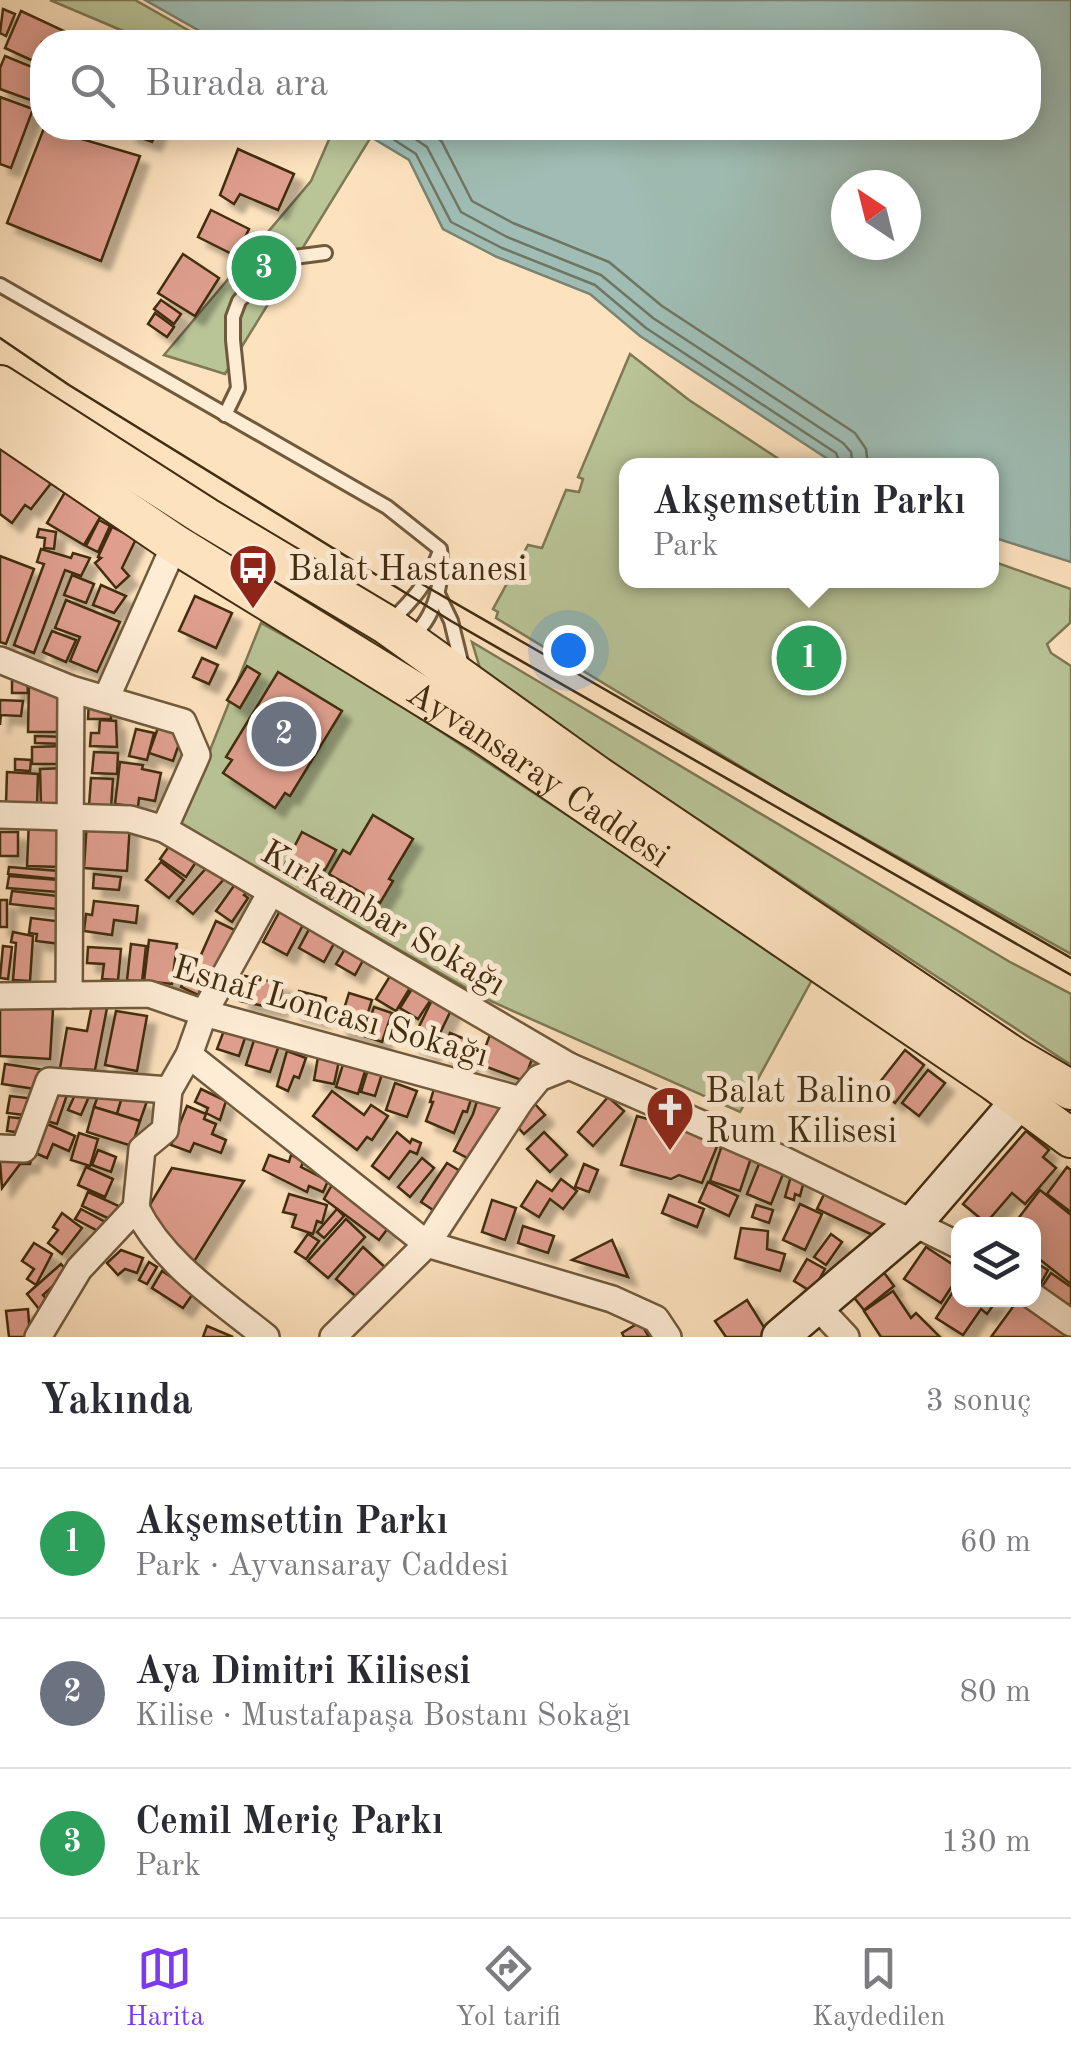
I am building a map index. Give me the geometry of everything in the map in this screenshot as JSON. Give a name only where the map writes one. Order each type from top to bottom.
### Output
[{"type":"main road","name":"Ayvansaray Caddesi","points":[[0,385],[206,517],[398,632],[465,678],[598,776],[1044,1088],[1071,1138]]},
{"type":"main road","name":"Ayvansaray Caddesi","points":[[0,425],[175,544],[1044,1088]]},
{"type":"main road","points":[[327,638],[371,643],[398,632]]},
{"type":"street","points":[[106,700],[175,544]]},
{"type":"street","points":[[0,660],[72,689],[183,722],[197,755],[164,829]]},
{"type":"street","points":[[68,995],[72,689]]},
{"type":"street","name":"Kırkambar Sokağı","points":[[0,815],[130,819],[164,829],[568,1066],[782,1159],[951,1242]]},
{"type":"street","points":[[266,1337],[190,1276],[148,1234],[136,1208],[142,1150],[166,1130],[169,1090],[189,1055],[204,1013],[271,892]]},
{"type":"street","name":"Esnaf Loncası Sokağı","points":[[0,996],[149,994],[204,1013],[522,1100]]},
{"type":"street","points":[[189,1055],[428,1244],[612,1299],[656,1319],[668,1337]]},
{"type":"street","points":[[333,1337],[428,1244],[540,1078],[568,1066]]},
{"type":"street","points":[[0,1148],[24,1148],[49,1080],[169,1090]]},
{"type":"street","points":[[780,1337],[914,1223],[1044,1088]]},
{"type":"street","points":[[38,1337],[80,1269],[136,1208]]},
{"type":"street","points":[[1041,1302],[1071,1323]]},
{"type":"street","points":[[817,1306],[846,1337]]},
{"type":"lane","points":[[225,415],[238,388],[233,317],[239,300],[286,258],[325,253]]},
{"type":"lane","points":[[0,285],[387,507],[440,549],[444,571],[424,622],[398,632]]},
{"type":"lane","points":[[398,632],[433,570],[440,549]]},
{"type":"lane","points":[[438,594],[451,621],[465,678]]},
{"type":"green space","points":[[50,0],[135,0],[188,30],[121,30]]},
{"type":"green space","points":[[329,140],[369,140],[225,374],[164,355],[311,181]]},
{"type":"green space","points":[[630,354],[689,400],[777,458],[619,458],[619,588],[999,588],[999,563],[1071,589],[1070,623],[1047,644],[1051,653],[1071,666],[1071,954],[786,794],[496,618],[498,612],[493,609],[528,545],[542,548],[566,490],[579,492],[583,479],[578,477]]},
{"type":"green space","points":[[261,623],[360,678],[813,978],[740,1112],[486,999],[180,825]]},
{"type":"green space","points":[[472,642],[1010,962],[1071,994],[1071,1065],[483,678]]},
{"type":"water","points":[[145,0],[1071,0],[1071,562],[999,539],[999,458],[826,458],[640,336],[590,294],[497,257],[443,229],[409,160],[376,140],[1041,140],[1041,30],[198,30]]},
{"type":"building","points":[[3,9],[15,14],[6,36],[0,33]]},
{"type":"building","points":[[21,11],[62,30],[30,30],[30,59],[5,48]]},
{"type":"building","points":[[5,56],[30,66],[30,100],[0,89],[0,68]]},
{"type":"building","points":[[0,97],[30,108],[30,117],[11,168],[0,164]]},
{"type":"building","points":[[39,140],[85,140],[140,156],[101,261],[7,223]]},
{"type":"building","points":[[238,149],[294,174],[278,210],[240,194],[234,204],[220,195]]},
{"type":"building","points":[[211,210],[249,229],[236,256],[198,237]]},
{"type":"building","points":[[183,254],[219,278],[195,316],[158,293]]},
{"type":"building","points":[[161,300],[181,314],[174,324],[154,309]]},
{"type":"building","points":[[155,313],[174,327],[167,337],[148,324]]},
{"type":"building","points":[[0,446],[52,482],[31,509],[25,505],[12,523],[0,514]]},
{"type":"building","points":[[68,487],[105,509],[84,545],[47,523]]},
{"type":"building","points":[[99,520],[110,526],[98,552],[86,546]]},
{"type":"building","points":[[112,527],[136,539],[122,568],[129,576],[116,588],[95,563],[101,558],[98,557]]},
{"type":"building","points":[[39,529],[56,532],[54,549],[44,548],[45,538],[37,537]]},
{"type":"building","points":[[41,549],[71,558],[73,553],[90,558],[81,576],[65,570],[34,653],[14,645],[44,564],[37,562]]},
{"type":"building","points":[[0,556],[34,569],[6,644],[0,642]]},
{"type":"building","points":[[72,575],[94,584],[86,603],[64,595]]},
{"type":"building","points":[[101,585],[126,596],[114,613],[93,605]]},
{"type":"building","points":[[195,596],[232,613],[216,648],[179,631]]},
{"type":"building","points":[[66,600],[120,622],[97,672],[70,661],[80,637],[55,628]]},
{"type":"building","points":[[52,631],[76,640],[66,662],[43,652]]},
{"type":"building","points":[[202,658],[218,665],[209,684],[193,677]]},
{"type":"building","points":[[247,666],[260,674],[240,708],[227,700]]},
{"type":"building","points":[[278,672],[342,711],[290,796],[285,793],[275,808],[223,773],[232,760],[226,757]]},
{"type":"building","points":[[12,678],[27,678],[28,693],[12,693]]},
{"type":"building","points":[[29,685],[68,691],[68,732],[28,732]]},
{"type":"building","points":[[0,700],[23,701],[21,716],[1,715],[0,725]]},
{"type":"building","points":[[89,700],[111,708],[111,719],[88,719]]},
{"type":"building","points":[[100,720],[116,721],[117,747],[90,746],[91,733],[99,733]]},
{"type":"building","points":[[160,722],[184,730],[173,761],[149,753]]},
{"type":"building","points":[[136,729],[154,733],[147,760],[129,756]]},
{"type":"building","points":[[35,736],[65,737],[65,744],[35,743]]},
{"type":"building","points":[[66,746],[66,764],[32,764],[32,747]]},
{"type":"building","points":[[94,752],[118,753],[117,774],[92,773]]},
{"type":"building","points":[[15,759],[31,760],[30,771],[15,770]]},
{"type":"building","points":[[120,762],[143,765],[142,769],[161,773],[155,801],[139,798],[138,807],[115,804]]},
{"type":"building","points":[[67,768],[68,803],[41,804],[40,769]]},
{"type":"building","points":[[7,772],[38,774],[37,805],[6,803]]},
{"type":"building","points":[[91,778],[113,779],[111,808],[89,806]]},
{"type":"building","points":[[373,815],[413,839],[380,903],[329,874],[343,850],[350,854]]},
{"type":"building","points":[[29,820],[63,821],[61,867],[27,866]]},
{"type":"building","points":[[87,821],[130,823],[127,871],[84,868]]},
{"type":"building","points":[[0,832],[18,832],[18,856],[0,856]]},
{"type":"building","points":[[302,832],[336,850],[325,870],[316,865],[305,883],[282,870]]},
{"type":"building","points":[[172,842],[198,859],[186,877],[160,859]]},
{"type":"building","points":[[161,862],[184,880],[169,898],[146,880]]},
{"type":"building","points":[[209,865],[225,878],[193,914],[177,901]]},
{"type":"building","points":[[9,867],[59,871],[58,879],[8,874]]},
{"type":"building","points":[[94,874],[121,877],[119,890],[93,888]]},
{"type":"building","points":[[9,876],[59,880],[58,892],[7,888]]},
{"type":"building","points":[[241,876],[253,884],[232,922],[216,911]]},
{"type":"building","points":[[12,891],[67,897],[65,910],[10,904]]},
{"type":"building","points":[[0,900],[7,900],[7,927],[0,927]]},
{"type":"building","points":[[94,901],[138,906],[136,923],[114,920],[112,935],[84,931],[86,914],[92,915]]},
{"type":"building","points":[[281,909],[305,921],[287,955],[263,942]]},
{"type":"building","points":[[31,918],[64,922],[61,944],[36,941],[37,934],[29,933]]},
{"type":"building","points":[[314,920],[339,934],[324,962],[299,948]]},
{"type":"building","points":[[216,921],[239,932],[217,979],[208,975],[198,995],[181,987],[192,964],[196,966]]},
{"type":"building","points":[[13,932],[33,936],[30,981],[13,980]]},
{"type":"building","points":[[149,940],[177,944],[172,984],[144,981]]},
{"type":"building","points":[[349,942],[367,953],[355,975],[336,964]]},
{"type":"building","points":[[131,944],[146,946],[142,982],[127,980]]},
{"type":"building","points":[[3,946],[12,947],[8,979],[0,978]]},
{"type":"building","points":[[88,947],[121,949],[118,980],[102,979],[104,964],[87,963]]},
{"type":"building","points":[[393,971],[413,983],[396,1011],[376,999]]},
{"type":"building","points":[[245,976],[283,984],[278,1009],[240,1001]]},
{"type":"building","points":[[415,984],[434,995],[418,1019],[400,1008]]},
{"type":"building","points":[[299,991],[326,998],[321,1019],[293,1011]]},
{"type":"building","points":[[349,993],[372,1000],[361,1034],[338,1028]]},
{"type":"building","points":[[434,996],[453,1006],[431,1052],[411,1043]]},
{"type":"building","points":[[92,1005],[107,1008],[95,1070],[60,1068],[67,1028],[87,1031]]},
{"type":"building","points":[[0,1006],[53,1009],[50,1059],[0,1056]]},
{"type":"building","points":[[374,1007],[392,1013],[382,1042],[364,1036]]},
{"type":"building","points":[[116,1011],[147,1016],[137,1071],[105,1065]]},
{"type":"building","points":[[226,1025],[247,1032],[239,1056],[217,1049]]},
{"type":"building","points":[[491,1032],[536,1048],[524,1081],[479,1064]]},
{"type":"building","points":[[450,1033],[477,1044],[468,1066],[442,1055]]},
{"type":"building","points":[[256,1034],[280,1042],[270,1072],[246,1065]]},
{"type":"building","points":[[905,1050],[924,1065],[895,1103],[876,1087]]},
{"type":"building","points":[[287,1051],[306,1058],[299,1078],[294,1076],[288,1091],[277,1086]]},
{"type":"building","points":[[346,1055],[368,1061],[358,1094],[336,1087]]},
{"type":"building","points":[[318,1057],[339,1061],[334,1084],[314,1080]]},
{"type":"building","points":[[5,1064],[45,1070],[42,1090],[2,1084]]},
{"type":"building","points":[[369,1066],[383,1071],[375,1096],[361,1092]]},
{"type":"building","points":[[928,1070],[945,1083],[919,1116],[902,1103]]},
{"type":"building","points":[[436,1082],[473,1093],[454,1133],[426,1121]]},
{"type":"building","points":[[395,1083],[417,1091],[407,1117],[386,1110]]},
{"type":"building","points":[[51,1086],[68,1092],[57,1124],[40,1119]]},
{"type":"building","points":[[79,1086],[91,1092],[81,1115],[68,1110]]},
{"type":"building","points":[[101,1087],[123,1094],[117,1114],[94,1107]]},
{"type":"building","points":[[201,1089],[226,1101],[220,1120],[195,1102]]},
{"type":"building","points":[[332,1091],[364,1115],[371,1105],[388,1116],[372,1140],[367,1137],[357,1150],[313,1116]]},
{"type":"building","points":[[123,1094],[147,1101],[140,1121],[117,1114]]},
{"type":"building","points":[[479,1095],[503,1102],[477,1163],[454,1151]]},
{"type":"building","points":[[10,1096],[36,1099],[34,1116],[7,1113]]},
{"type":"building","points":[[608,1097],[624,1111],[593,1146],[578,1132]]},
{"type":"building","points":[[534,1103],[545,1115],[524,1134],[513,1122]]},
{"type":"building","points":[[187,1106],[206,1114],[204,1119],[216,1124],[212,1134],[226,1140],[221,1153],[194,1143],[190,1152],[171,1145]]},
{"type":"building","points":[[94,1107],[140,1121],[132,1146],[87,1132]]},
{"type":"building","name":"Balat Balino Rum Kilisesi","points":[[637,1116],[720,1139],[702,1183],[621,1165]]},
{"type":"building","points":[[9,1117],[26,1119],[25,1133],[7,1131]]},
{"type":"building","points":[[38,1120],[75,1136],[69,1151],[53,1144],[47,1158],[26,1149]]},
{"type":"building","points":[[1026,1131],[1049,1150],[1043,1157],[1056,1168],[1025,1204],[1012,1193],[991,1217],[979,1217],[963,1204]]},
{"type":"building","points":[[397,1132],[410,1143],[412,1139],[421,1143],[417,1154],[410,1151],[389,1179],[372,1166]]},
{"type":"building","points":[[544,1132],[567,1155],[550,1172],[527,1149]]},
{"type":"building","points":[[79,1133],[98,1139],[90,1166],[71,1160]]},
{"type":"building","points":[[723,1142],[753,1152],[740,1191],[710,1181]]},
{"type":"building","points":[[98,1150],[116,1157],[111,1172],[92,1165]]},
{"type":"building","points":[[4,1154],[33,1155],[30,1164],[20,1164],[2,1188],[0,1162]]},
{"type":"building","points":[[763,1154],[787,1164],[771,1204],[747,1194]]},
{"type":"building","points":[[269,1155],[289,1162],[291,1155],[304,1161],[301,1167],[328,1181],[323,1192],[309,1186],[307,1192],[263,1170]]},
{"type":"building","points":[[422,1158],[434,1168],[410,1197],[398,1187]]},
{"type":"building","points":[[447,1163],[468,1176],[442,1216],[421,1202]]},
{"type":"building","points":[[584,1164],[598,1170],[589,1192],[575,1187]]},
{"type":"building","points":[[86,1167],[113,1179],[105,1197],[78,1185]]},
{"type":"building","points":[[1067,1167],[1071,1170],[1071,1212],[1047,1194]]},
{"type":"building","points":[[172,1168],[244,1181],[190,1268],[142,1218]]},
{"type":"building","points":[[793,1169],[806,1173],[800,1196],[795,1194],[794,1200],[785,1197]]},
{"type":"building","points":[[337,1176],[395,1219],[379,1240],[324,1199]]},
{"type":"building","points":[[561,1179],[577,1191],[563,1209],[550,1199],[539,1217],[521,1206],[537,1181],[552,1191]]},
{"type":"building","points":[[708,1182],[738,1196],[729,1216],[699,1202]]},
{"type":"building","points":[[828,1186],[888,1213],[877,1237],[817,1209]]},
{"type":"building","points":[[1040,1190],[1071,1215],[1071,1284],[1041,1260],[1041,1217],[1019,1217]]},
{"type":"building","points":[[88,1192],[121,1207],[114,1221],[82,1206]]},
{"type":"building","points":[[289,1194],[327,1205],[322,1223],[317,1221],[313,1234],[292,1227],[296,1215],[283,1212]]},
{"type":"building","points":[[669,1195],[704,1209],[697,1227],[662,1213]]},
{"type":"building","points":[[492,1200],[516,1208],[505,1240],[482,1232]]},
{"type":"building","points":[[800,1204],[822,1214],[805,1250],[783,1240]]},
{"type":"building","points":[[756,1205],[773,1210],[769,1223],[752,1217]]},
{"type":"building","points":[[81,1209],[109,1224],[104,1234],[75,1219]]},
{"type":"building","points":[[337,1209],[344,1216],[324,1238],[317,1232]]},
{"type":"building","points":[[62,1213],[82,1228],[62,1254],[48,1243],[58,1230],[53,1227]]},
{"type":"building","points":[[346,1219],[365,1237],[328,1278],[308,1261]]},
{"type":"building","points":[[523,1226],[554,1236],[548,1253],[518,1243]]},
{"type":"building","points":[[741,1228],[768,1231],[767,1249],[785,1254],[780,1271],[735,1258]]},
{"type":"building","points":[[308,1234],[319,1241],[306,1259],[295,1252]]},
{"type":"building","points":[[831,1234],[842,1242],[826,1265],[814,1257]]},
{"type":"building","points":[[612,1240],[628,1277],[572,1260]]},
{"type":"building","points":[[34,1243],[52,1254],[36,1285],[27,1279],[34,1269],[22,1261]]},
{"type":"building","points":[[363,1247],[387,1269],[360,1300],[336,1279]]},
{"type":"building","points":[[926,1247],[951,1263],[951,1288],[941,1303],[904,1279]]},
{"type":"building","points":[[121,1250],[143,1258],[137,1273],[125,1269],[118,1275],[107,1263]]},
{"type":"building","points":[[807,1259],[825,1269],[812,1292],[794,1281]]},
{"type":"building","points":[[149,1262],[157,1267],[147,1284],[139,1280]]},
{"type":"building","points":[[61,1264],[68,1272],[43,1295],[48,1301],[39,1309],[27,1294]]},
{"type":"building","points":[[879,1266],[894,1286],[864,1310],[848,1290]]},
{"type":"building","points":[[162,1271],[194,1292],[183,1308],[152,1288]]},
{"type":"building","points":[[1051,1273],[1071,1287],[1071,1306],[1041,1288]]},
{"type":"building","points":[[893,1291],[911,1318],[916,1313],[940,1337],[881,1337],[864,1311]]},
{"type":"building","points":[[951,1295],[951,1307],[992,1307],[987,1314],[981,1309],[963,1335],[936,1318]]},
{"type":"building","points":[[747,1300],[770,1337],[726,1337],[715,1321]]},
{"type":"building","points":[[1013,1307],[1035,1307],[1071,1332],[1068,1337],[991,1337]]},
{"type":"building","points":[[28,1309],[30,1337],[9,1337],[6,1311]]},
{"type":"building","points":[[640,1322],[649,1337],[624,1337],[622,1333]]},
{"type":"building","points":[[207,1326],[233,1337],[203,1337]]},
{"type":"tram line","points":[[0,338],[69,385],[451,621],[1071,975]]},
{"type":"tram line","points":[[408,576],[1071,958]]},
{"type":"place","name":"Cemil Meriç Parkı","points":[[264,268]]},
{"type":"place","name":"Balat Hastanesi","points":[[253,610]]},
{"type":"place","name":"Akşemsettin Parkı","points":[[809,658]]},
{"type":"place","name":"Aya Dimitri Kilisesi","points":[[284,734]]},
{"type":"place","name":"Balat Balino Rum Kilisesi","points":[[670,1152]]}]
